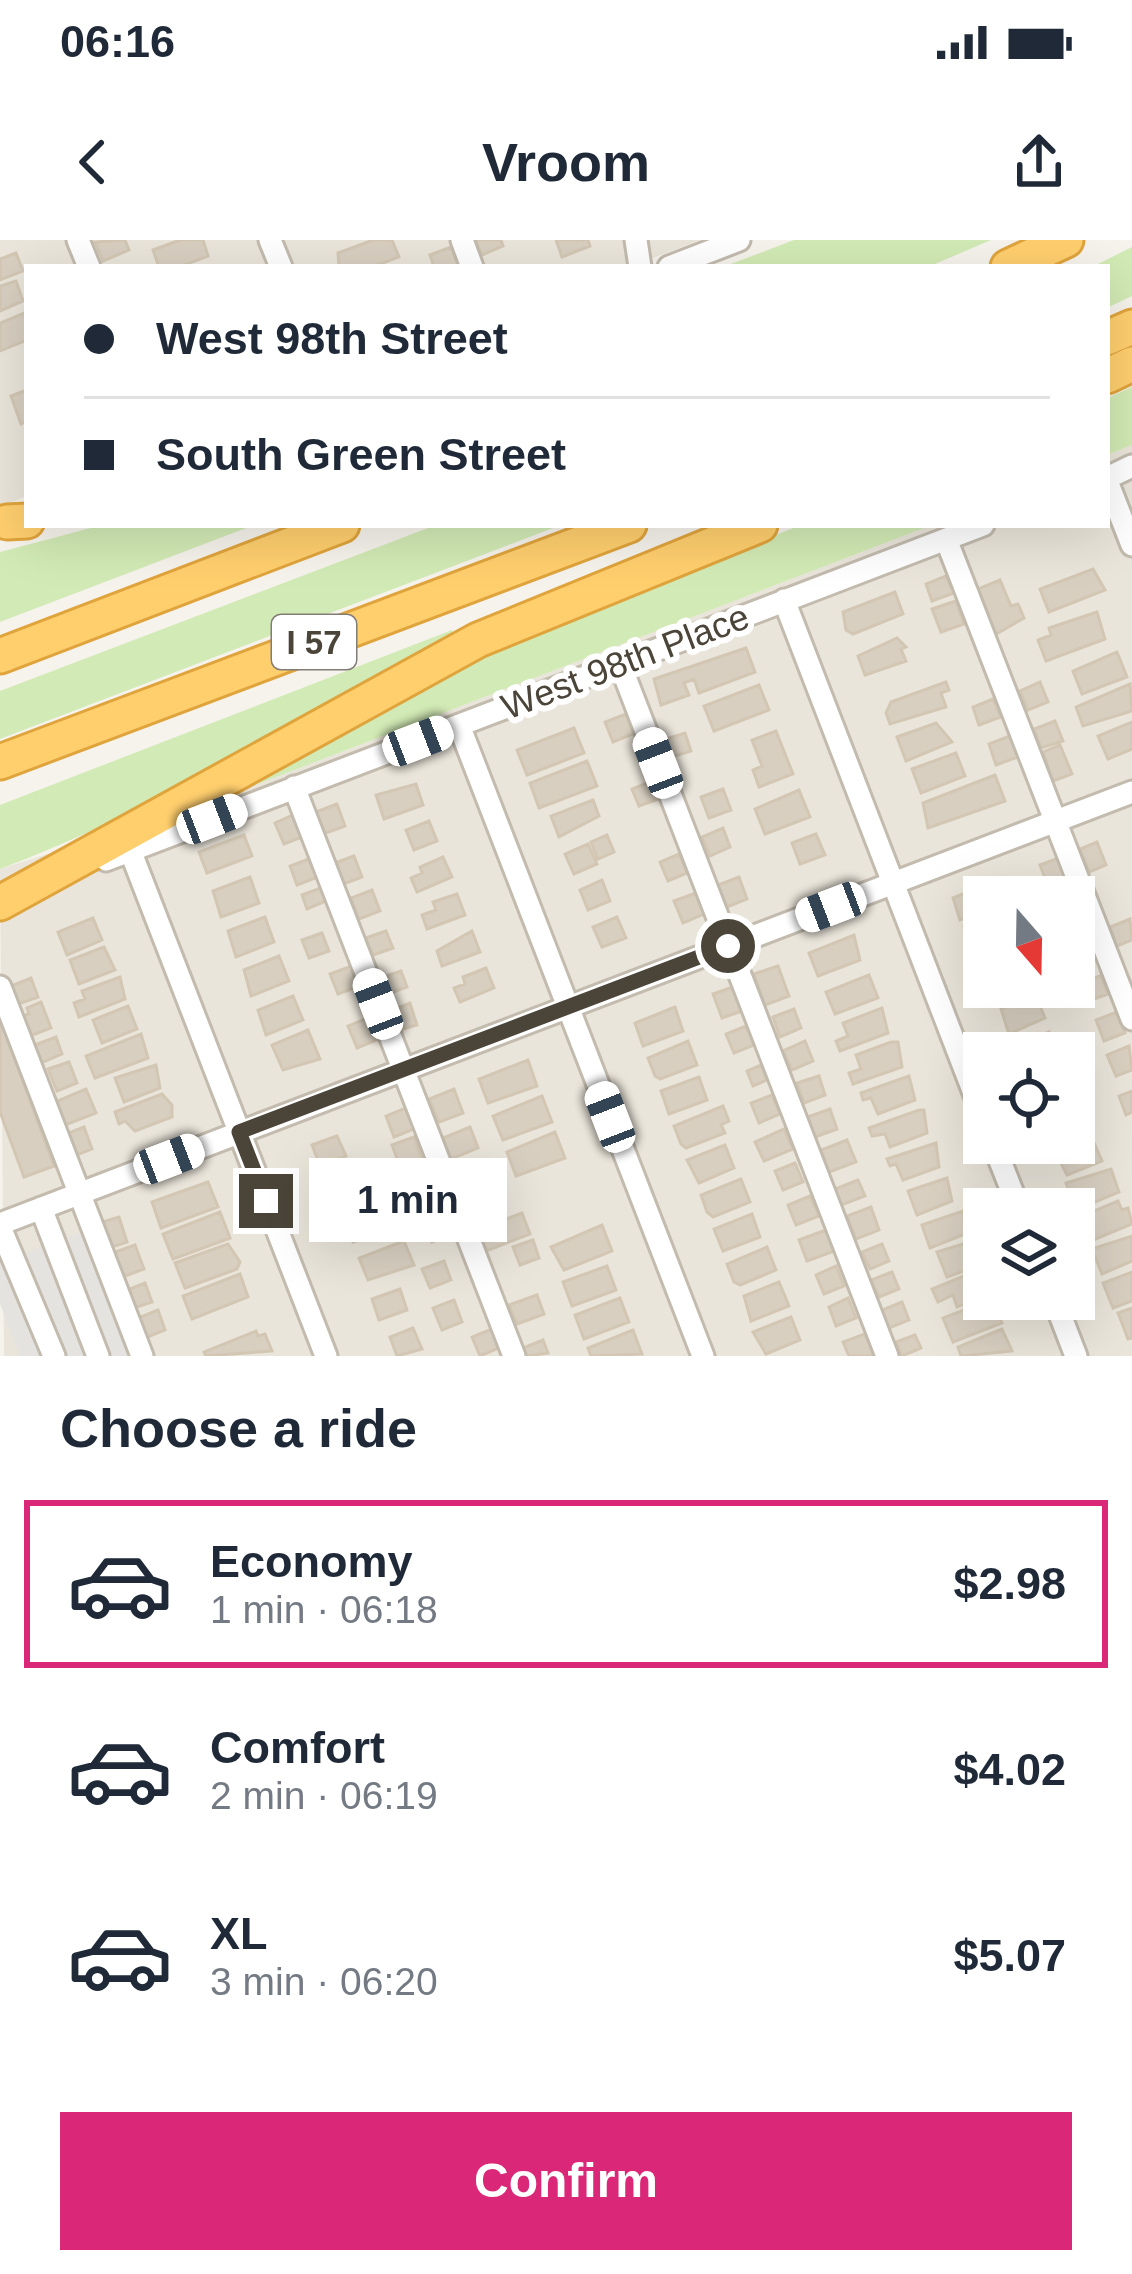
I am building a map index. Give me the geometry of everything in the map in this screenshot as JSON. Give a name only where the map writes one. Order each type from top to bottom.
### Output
[{"type":"highway","points":[[1014,264],[1066,240]]},
{"type":"highway","points":[[0,656],[334,528]]},
{"type":"highway","name":"I 57","points":[[0,762],[621,528]]},
{"type":"highway","points":[[0,904],[478,640],[753,528]]},
{"type":"street","points":[[677,264],[739,240]]},
{"type":"street","points":[[1110,488],[1132,545]]},
{"type":"street","name":"West 98th Place","points":[[0,904],[130,850],[975,528]]},
{"type":"street","points":[[946,539],[1132,1019]]},
{"type":"street","points":[[784,600],[963,1065]]},
{"type":"street","points":[[620,664],[887,1356]]},
{"type":"street","points":[[459,725],[703,1356]]},
{"type":"street","points":[[294,787],[514,1356]]},
{"type":"street","points":[[54,1356],[0,1226],[1132,792]]},
{"type":"street","points":[[130,850],[326,1356]]},
{"type":"street","points":[[0,987],[142,1356]]},
{"type":"street","points":[[41,1208],[98,1356]]},
{"type":"street","points":[[1062,1320],[1076,1356]]},
{"type":"shaded area","points":[[0,240],[700,240],[637,264],[24,264],[24,497],[0,507]]},
{"type":"shaded area","points":[[1132,445],[1132,1356],[4,1356],[0,869],[211,802],[924,528],[1110,528],[1110,454]]},
{"type":"shaded area","points":[[84,1231],[131,1356],[20,1356],[0,1304],[0,1262]]},
{"type":"green space","points":[[794,240],[991,240],[935,264],[731,264]]},
{"type":"green space","points":[[1132,247],[1132,296],[1110,307],[1110,264],[1098,264]]},
{"type":"green space","points":[[1132,387],[1132,445],[1110,454],[1110,397]]},
{"type":"green space","points":[[91,528],[246,528],[0,622],[0,552]]},
{"type":"green space","points":[[428,528],[553,528],[0,739],[0,691]]},
{"type":"green space","points":[[793,528],[924,528],[211,802],[508,641]]},
{"type":"green space","points":[[452,630],[456,641],[231,762],[117,819],[0,869],[0,805]]},
{"type":"building","points":[[125,240],[129,250],[103,261],[95,242]]},
{"type":"building","points":[[180,240],[203,240],[208,256],[187,264],[158,264],[153,250]]},
{"type":"building","points":[[373,240],[392,240],[399,257],[380,264],[339,264],[338,253]]},
{"type":"building","points":[[476,240],[501,240],[503,246],[482,255]]},
{"type":"building","points":[[556,240],[588,240],[590,246],[562,257]]},
{"type":"building","points":[[451,247],[457,264],[433,264],[430,255]]},
{"type":"building","points":[[16,253],[23,271],[0,280],[0,259]]},
{"type":"building","points":[[16,281],[23,301],[0,311],[0,286]]},
{"type":"building","points":[[24,313],[24,341],[0,351],[0,323]]},
{"type":"building","points":[[24,391],[21,424],[11,396]]},
{"type":"building","points":[[1093,569],[1105,590],[1049,612],[1040,589]]},
{"type":"building","points":[[946,576],[954,593],[932,601],[926,584]]},
{"type":"building","points":[[1000,580],[1011,606],[1018,604],[1024,618],[996,634],[978,589]]},
{"type":"building","points":[[895,592],[903,614],[853,634],[846,630],[843,612]]},
{"type":"building","points":[[956,601],[964,624],[941,632],[932,609]]},
{"type":"building","points":[[1097,612],[1105,639],[1046,661],[1038,640],[1051,635],[1049,628]]},
{"type":"building","points":[[897,638],[906,647],[901,649],[906,661],[865,675],[858,656]]},
{"type":"building","points":[[746,648],[755,672],[699,693],[694,679],[684,683],[689,695],[661,705],[654,679]]},
{"type":"building","points":[[1117,652],[1127,677],[1082,694],[1073,671]]},
{"type":"building","points":[[946,682],[949,690],[941,693],[946,707],[890,724],[886,713],[891,702]]},
{"type":"building","points":[[1040,682],[1048,702],[1028,710],[1020,691]]},
{"type":"building","points":[[1130,684],[1132,711],[1083,726],[1076,707]]},
{"type":"building","points":[[759,685],[769,710],[714,731],[704,706]]},
{"type":"building","points":[[993,699],[1001,717],[979,725],[973,707]]},
{"type":"building","points":[[626,714],[633,734],[613,742],[605,722]]},
{"type":"building","points":[[1055,721],[1063,741],[1041,748],[1034,729]]},
{"type":"building","points":[[1132,722],[1132,749],[1108,759],[1098,736]]},
{"type":"building","points":[[936,723],[952,742],[906,761],[897,737]]},
{"type":"building","points":[[574,728],[584,753],[527,775],[517,750]]},
{"type":"building","points":[[776,731],[793,774],[759,787],[753,770],[762,766],[752,740]]},
{"type":"building","points":[[685,733],[691,751],[672,757],[666,739]]},
{"type":"building","points":[[1010,736],[1018,757],[996,765],[989,744]]},
{"type":"building","points":[[1060,745],[1072,774],[1053,781],[1043,752]]},
{"type":"building","points":[[956,753],[965,776],[921,793],[912,769]]},
{"type":"building","points":[[587,761],[597,786],[539,808],[530,783]]},
{"type":"building","points":[[995,775],[1005,801],[928,828],[923,803]]},
{"type":"building","points":[[652,781],[658,799],[639,806],[632,789]]},
{"type":"building","points":[[416,784],[423,805],[384,819],[376,795]]},
{"type":"building","points":[[723,789],[731,810],[709,818],[701,797]]},
{"type":"building","points":[[799,790],[810,817],[765,834],[755,809]]},
{"type":"building","points":[[593,800],[599,816],[559,837],[551,816]]},
{"type":"building","points":[[337,804],[345,826],[323,834],[316,812]]},
{"type":"building","points":[[293,815],[302,837],[284,844],[275,823]]},
{"type":"building","points":[[429,821],[437,841],[414,850],[406,830]]},
{"type":"building","points":[[723,828],[730,847],[710,856],[702,837]]},
{"type":"building","points":[[816,834],[825,855],[800,864],[792,843]]},
{"type":"building","points":[[244,835],[252,856],[207,873],[199,852]]},
{"type":"building","points":[[607,835],[614,852],[598,859],[591,842]]},
{"type":"building","points":[[1097,842],[1106,865],[1089,872],[1080,849]]},
{"type":"building","points":[[588,844],[597,864],[574,874],[565,854]]},
{"type":"building","points":[[679,854],[687,873],[668,881],[660,862]]},
{"type":"building","points":[[354,856],[362,877],[343,884],[335,863]]},
{"type":"building","points":[[443,857],[452,877],[417,892],[411,878],[422,873],[420,867]]},
{"type":"building","points":[[311,858],[318,877],[297,885],[290,866]]},
{"type":"building","points":[[1059,858],[1066,876],[1044,876],[1040,865]]},
{"type":"building","points":[[250,877],[259,903],[221,917],[213,891]]},
{"type":"building","points":[[739,877],[747,899],[727,907],[718,885]]},
{"type":"building","points":[[602,880],[610,901],[588,910],[580,890]]},
{"type":"building","points":[[321,888],[326,901],[307,909],[302,895]]},
{"type":"building","points":[[372,890],[380,911],[359,919],[351,898]]},
{"type":"building","points":[[696,893],[704,914],[683,923],[674,901]]},
{"type":"building","points":[[457,894],[465,915],[427,929],[422,915],[436,910],[433,902]]},
{"type":"building","points":[[963,894],[960,920],[953,898]]},
{"type":"building","points":[[265,917],[274,942],[236,957],[228,931]]},
{"type":"building","points":[[617,917],[626,938],[602,947],[593,927]]},
{"type":"building","points":[[93,918],[102,940],[67,955],[58,932]]},
{"type":"building","points":[[1130,919],[1132,940],[1117,946],[1110,927]]},
{"type":"building","points":[[386,931],[393,948],[373,955],[366,938]]},
{"type":"building","points":[[472,931],[480,952],[442,966],[437,951]]},
{"type":"building","points":[[322,933],[329,951],[309,958],[302,940]]},
{"type":"building","points":[[854,935],[860,960],[818,976],[809,953]]},
{"type":"building","points":[[104,947],[115,970],[79,984],[70,960]]},
{"type":"building","points":[[279,956],[289,981],[251,996],[244,970]]},
{"type":"building","points":[[352,966],[359,986],[338,994],[330,974]]},
{"type":"building","points":[[778,966],[789,996],[765,1005],[754,974]]},
{"type":"building","points":[[486,968],[494,988],[460,1002],[454,988],[465,984],[463,977]]},
{"type":"building","points":[[401,971],[407,987],[387,994],[381,978]]},
{"type":"building","points":[[869,975],[878,998],[835,1014],[826,992]]},
{"type":"building","points":[[1100,976],[1108,994],[1095,999],[1095,978]]},
{"type":"building","points":[[120,977],[125,999],[79,1017],[74,1003],[85,999],[82,991]]},
{"type":"building","points":[[31,978],[38,997],[18,1004],[11,986]]},
{"type":"building","points":[[733,987],[742,1011],[722,1018],[713,994]]},
{"type":"building","points":[[293,996],[303,1020],[266,1035],[258,1010]]},
{"type":"building","points":[[41,1002],[51,1028],[30,1036],[23,1016],[29,1014],[27,1008]]},
{"type":"building","points":[[410,1003],[417,1025],[400,1030],[392,1010]]},
{"type":"building","points":[[128,1006],[137,1029],[102,1043],[93,1020]]},
{"type":"building","points":[[675,1007],[683,1031],[643,1046],[635,1023]]},
{"type":"building","points":[[882,1008],[888,1033],[840,1051],[836,1041],[848,1036],[843,1023]]},
{"type":"building","points":[[1041,1008],[1045,1018],[1008,1032],[1001,1009]]},
{"type":"building","points":[[794,1009],[801,1028],[780,1037],[773,1017]]},
{"type":"building","points":[[1117,1012],[1125,1033],[1104,1041],[1096,1020]]},
{"type":"building","points":[[370,1017],[379,1039],[357,1048],[348,1026]]},
{"type":"building","points":[[0,1019],[54,1166],[24,1177],[0,1112]]},
{"type":"building","points":[[746,1026],[754,1045],[734,1053],[726,1034]]},
{"type":"building","points":[[308,1030],[320,1059],[283,1070],[272,1045]]},
{"type":"building","points":[[141,1034],[148,1058],[95,1078],[86,1056]]},
{"type":"building","points":[[56,1037],[62,1054],[41,1063],[35,1045]]},
{"type":"building","points":[[688,1041],[697,1065],[660,1079],[655,1076],[648,1058]]},
{"type":"building","points":[[805,1041],[813,1061],[792,1070],[783,1051]]},
{"type":"building","points":[[898,1042],[902,1067],[853,1084],[849,1073],[861,1069],[856,1055]]},
{"type":"building","points":[[1129,1046],[1132,1070],[1116,1076],[1107,1055]]},
{"type":"building","points":[[528,1060],[537,1086],[488,1103],[479,1079]]},
{"type":"building","points":[[69,1062],[77,1083],[57,1091],[48,1069]]},
{"type":"building","points":[[156,1065],[160,1088],[124,1102],[115,1078]]},
{"type":"building","points":[[761,1065],[767,1080],[753,1086],[747,1071]]},
{"type":"building","points":[[819,1076],[825,1095],[804,1103],[797,1083]]},
{"type":"building","points":[[909,1076],[915,1100],[878,1114],[871,1098],[863,1100],[861,1093]]},
{"type":"building","points":[[699,1077],[707,1100],[669,1114],[661,1091]]},
{"type":"building","points":[[86,1089],[96,1113],[65,1125],[55,1102]]},
{"type":"building","points":[[454,1089],[463,1113],[439,1122],[429,1099]]},
{"type":"building","points":[[1132,1091],[1132,1112],[1126,1115],[1119,1096]]},
{"type":"building","points":[[162,1094],[172,1105],[172,1117],[135,1131],[125,1121],[119,1124],[115,1112]]},
{"type":"building","points":[[772,1095],[780,1114],[759,1123],[751,1103]]},
{"type":"building","points":[[542,1096],[552,1122],[503,1140],[493,1116]]},
{"type":"building","points":[[723,1106],[729,1121],[721,1125],[725,1133],[686,1148],[681,1144],[674,1126]]},
{"type":"building","points":[[406,1108],[414,1129],[394,1137],[386,1116]]},
{"type":"building","points":[[830,1109],[837,1129],[815,1137],[808,1117]]},
{"type":"building","points":[[924,1110],[927,1133],[890,1147],[885,1134],[872,1136],[869,1128]]},
{"type":"building","points":[[84,1127],[92,1149],[74,1156],[66,1134]]},
{"type":"building","points":[[470,1127],[478,1148],[451,1159],[443,1138]]},
{"type":"building","points":[[784,1129],[793,1149],[764,1161],[755,1142]]},
{"type":"building","points":[[555,1132],[565,1158],[516,1176],[507,1152]]},
{"type":"building","points":[[337,1136],[346,1156],[320,1166],[312,1145]]},
{"type":"building","points":[[414,1137],[422,1159],[400,1167],[392,1145]]},
{"type":"building","points":[[847,1140],[856,1162],[829,1172],[821,1150]]},
{"type":"building","points":[[936,1143],[939,1167],[903,1180],[896,1164],[890,1166],[887,1159]]},
{"type":"building","points":[[725,1145],[734,1168],[699,1183],[687,1160]]},
{"type":"building","points":[[349,1163],[357,1184],[331,1194],[323,1173]]},
{"type":"building","points":[[795,1163],[803,1182],[783,1190],[775,1171]]},
{"type":"building","points":[[1062,1164],[1094,1164],[1067,1175]]},
{"type":"building","points":[[1111,1169],[1119,1192],[1095,1202],[1095,1188],[1068,1188],[1066,1183]]},
{"type":"building","points":[[482,1170],[490,1189],[469,1197],[461,1179]]},
{"type":"building","points":[[947,1178],[952,1201],[917,1215],[908,1191]]},
{"type":"building","points":[[741,1179],[750,1202],[713,1217],[707,1212],[701,1195]]},
{"type":"building","points":[[858,1180],[865,1196],[841,1205],[835,1189]]},
{"type":"building","points":[[208,1182],[218,1207],[161,1228],[152,1202]]},
{"type":"building","points":[[436,1190],[444,1208],[427,1215],[419,1197]]},
{"type":"building","points":[[488,1193],[493,1206],[475,1213],[470,1200]]},
{"type":"building","points":[[810,1196],[819,1216],[796,1225],[788,1205]]},
{"type":"building","points":[[372,1200],[378,1233],[353,1242],[342,1212]]},
{"type":"building","points":[[1118,1201],[1122,1210],[1128,1208],[1132,1224],[1095,1239],[1095,1211]]},
{"type":"building","points":[[871,1207],[879,1230],[856,1239],[847,1216]]},
{"type":"building","points":[[963,1211],[963,1235],[930,1248],[922,1225]]},
{"type":"building","points":[[220,1212],[230,1238],[173,1259],[163,1234]]},
{"type":"building","points":[[445,1212],[454,1233],[432,1242],[423,1221]]},
{"type":"building","points":[[522,1213],[530,1234],[486,1251],[478,1230]]},
{"type":"building","points":[[752,1214],[760,1237],[723,1251],[714,1229]]},
{"type":"building","points":[[119,1217],[127,1242],[109,1248],[99,1223]]},
{"type":"building","points":[[602,1225],[612,1251],[564,1270],[551,1247]]},
{"type":"building","points":[[826,1230],[834,1251],[807,1261],[799,1240]]},
{"type":"building","points":[[1132,1236],[1132,1261],[1102,1274],[1095,1248]]},
{"type":"building","points":[[533,1240],[539,1258],[520,1265],[513,1247]]},
{"type":"building","points":[[404,1241],[414,1265],[368,1280],[359,1258]]},
{"type":"building","points":[[228,1244],[240,1262],[237,1269],[185,1288],[175,1263]]},
{"type":"building","points":[[882,1244],[889,1261],[870,1269],[862,1252]]},
{"type":"building","points":[[963,1244],[963,1271],[947,1277],[937,1252]]},
{"type":"building","points":[[135,1245],[144,1269],[122,1277],[113,1253]]},
{"type":"building","points":[[767,1247],[776,1270],[740,1285],[734,1282],[727,1264]]},
{"type":"building","points":[[444,1261],[451,1280],[430,1288],[422,1269]]},
{"type":"building","points":[[607,1266],[616,1290],[572,1306],[563,1282]]},
{"type":"building","points":[[836,1266],[844,1286],[824,1294],[816,1275]]},
{"type":"building","points":[[892,1272],[899,1289],[879,1297],[871,1280]]},
{"type":"building","points":[[1132,1272],[1132,1301],[1113,1308],[1103,1283]]},
{"type":"building","points":[[240,1274],[248,1297],[192,1319],[183,1296]]},
{"type":"building","points":[[963,1276],[963,1304],[957,1307],[953,1295],[938,1302],[932,1289]]},
{"type":"building","points":[[779,1282],[789,1306],[751,1321],[744,1296]]},
{"type":"building","points":[[145,1283],[152,1302],[134,1308],[127,1290]]},
{"type":"building","points":[[400,1289],[407,1310],[379,1320],[372,1299]]},
{"type":"building","points":[[537,1295],[544,1314],[517,1324],[509,1305]]},
{"type":"building","points":[[620,1298],[629,1322],[584,1339],[575,1315]]},
{"type":"building","points":[[848,1298],[856,1318],[836,1326],[829,1307]]},
{"type":"building","points":[[454,1300],[462,1322],[442,1330],[433,1308]]},
{"type":"building","points":[[902,1302],[909,1320],[889,1328],[882,1310]]},
{"type":"building","points":[[1132,1308],[1132,1338],[1128,1339],[1118,1313]]},
{"type":"building","points":[[158,1310],[165,1330],[145,1338],[138,1318]]},
{"type":"building","points":[[963,1310],[963,1320],[1002,1323],[953,1342],[943,1318]]},
{"type":"building","points":[[791,1317],[800,1340],[766,1354],[753,1332]]},
{"type":"building","points":[[413,1328],[422,1349],[397,1356],[390,1337]]},
{"type":"building","points":[[492,1329],[499,1348],[480,1356],[472,1337]]},
{"type":"building","points":[[1002,1329],[1012,1351],[961,1356],[958,1347]]},
{"type":"building","points":[[633,1330],[642,1354],[591,1356],[588,1348]]},
{"type":"building","points":[[256,1331],[258,1336],[265,1334],[272,1351],[206,1356],[204,1352]]},
{"type":"building","points":[[865,1334],[874,1356],[849,1356],[843,1342]]},
{"type":"building","points":[[915,1335],[921,1348],[902,1356],[896,1342]]},
{"type":"building","points":[[543,1340],[548,1353],[527,1356],[523,1348]]},
{"type":"route","points":[[266,1201],[239,1132],[728,946]]}]
